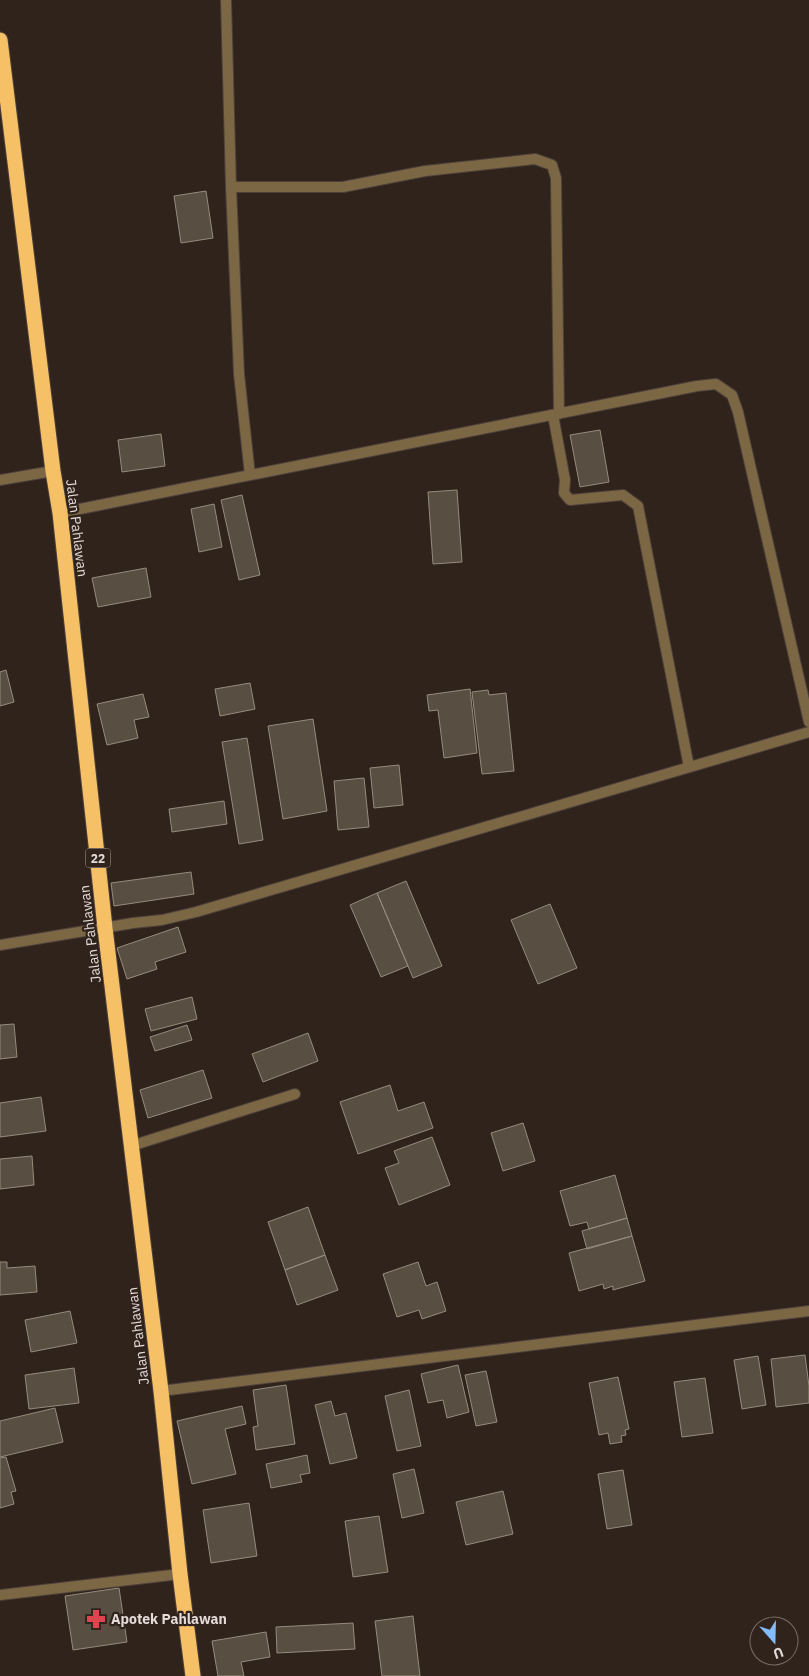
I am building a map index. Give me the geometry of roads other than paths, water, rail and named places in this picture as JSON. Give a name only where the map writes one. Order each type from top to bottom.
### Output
[{"type":"highway","name":"Jalan Pahlawan","points":[[0,40],[53,471],[60,513],[105,928],[161,1391],[192,1676]]},
{"type":"street","points":[[226,0],[239,374],[250,475]]},
{"type":"street","points":[[231,187],[343,187],[425,171],[535,158],[552,165],[556,178],[556,414],[565,480],[564,492],[570,500],[623,495],[638,506],[689,767]]},
{"type":"street","points":[[60,513],[716,384],[732,395],[738,412],[809,722]]},
{"type":"street","points":[[0,480],[53,471]]},
{"type":"street","points":[[0,945],[162,920],[196,912],[809,732]]},
{"type":"street","points":[[131,1146],[295,1094]]},
{"type":"street","points":[[161,1391],[809,1311]]},
{"type":"street","points":[[0,1595],[180,1574]]},
{"type":"place","name":"Apotek Pahlawan","points":[[96,1619]]}]
